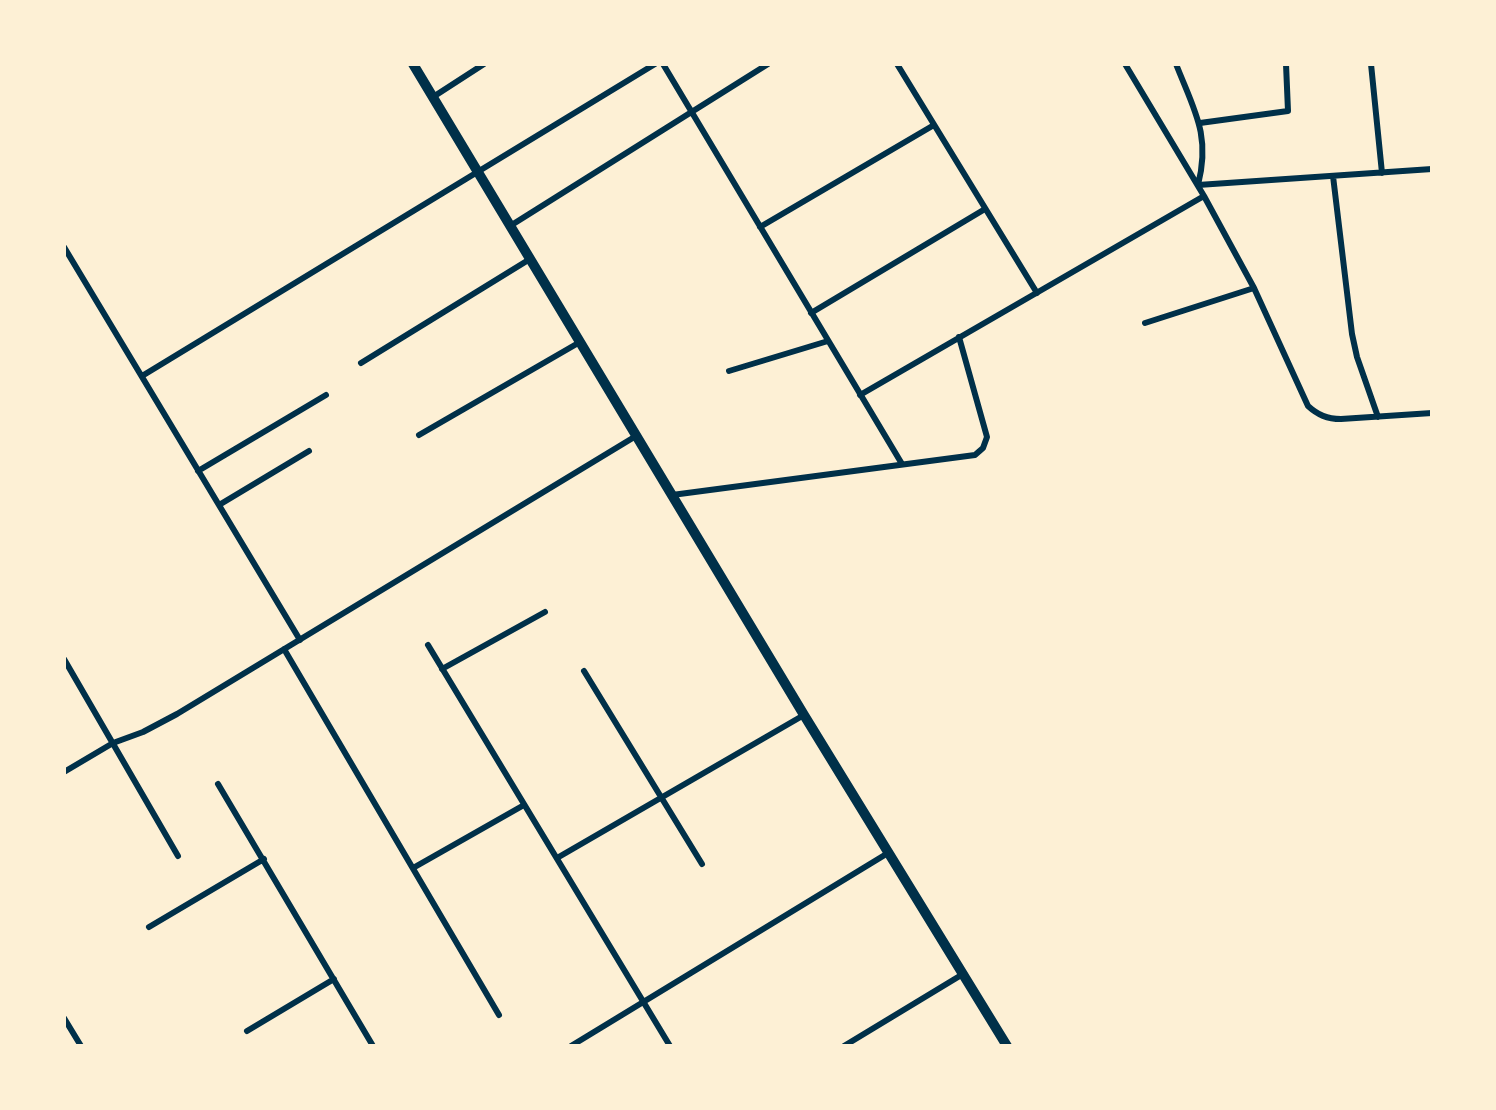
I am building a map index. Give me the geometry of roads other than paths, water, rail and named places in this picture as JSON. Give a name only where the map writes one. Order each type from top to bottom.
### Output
[{"type":"street","points":[[413,64],[804,715],[1007,1046]]},
{"type":"street","points":[[433,97],[484,64]]},
{"type":"street","points":[[141,376],[655,64]]},
{"type":"street","points":[[663,64],[902,464]]},
{"type":"street","points":[[510,225],[768,64]]},
{"type":"street","points":[[897,64],[1037,293]]},
{"type":"street","points":[[1125,64],[1204,196],[1254,288],[1308,406],[1317,414],[1329,419],[1431,413]]},
{"type":"street","points":[[1176,64],[1200,123],[1203,155],[1198,186]]},
{"type":"street","points":[[1200,123],[1288,111],[1286,64]]},
{"type":"street","points":[[1371,64],[1382,173]]},
{"type":"street","points":[[760,227],[934,125]]},
{"type":"street","points":[[1198,186],[1431,169]]},
{"type":"street","points":[[1333,176],[1352,334],[1357,357],[1378,417]]},
{"type":"street","points":[[860,395],[1204,196]]},
{"type":"street","points":[[811,313],[985,209]]},
{"type":"street","points":[[65,249],[300,640]]},
{"type":"street","points":[[361,363],[530,259]]},
{"type":"street","points":[[1145,323],[1254,288]]},
{"type":"street","points":[[672,495],[975,455],[986,443],[987,437],[959,338]]},
{"type":"street","points":[[729,371],[828,341]]},
{"type":"street","points":[[419,435],[580,342]]},
{"type":"street","points":[[198,471],[326,395]]},
{"type":"street","points":[[64,772],[113,743],[143,732],[177,714],[636,436]]},
{"type":"street","points":[[219,505],[309,451]]},
{"type":"street","points":[[442,669],[545,612]]},
{"type":"street","points":[[428,645],[670,1046]]},
{"type":"street","points":[[284,649],[499,1015]]},
{"type":"street","points":[[64,659],[178,856]]},
{"type":"street","points":[[584,671],[702,864]]},
{"type":"street","points":[[556,858],[804,715]]},
{"type":"street","points":[[218,784],[373,1046]]},
{"type":"street","points":[[413,868],[525,805]]},
{"type":"street","points":[[571,1046],[888,853]]},
{"type":"street","points":[[149,927],[264,859]]},
{"type":"street","points":[[844,1046],[963,974]]},
{"type":"street","points":[[247,1031],[334,979]]},
{"type":"street","points":[[64,1018],[81,1046]]}]
